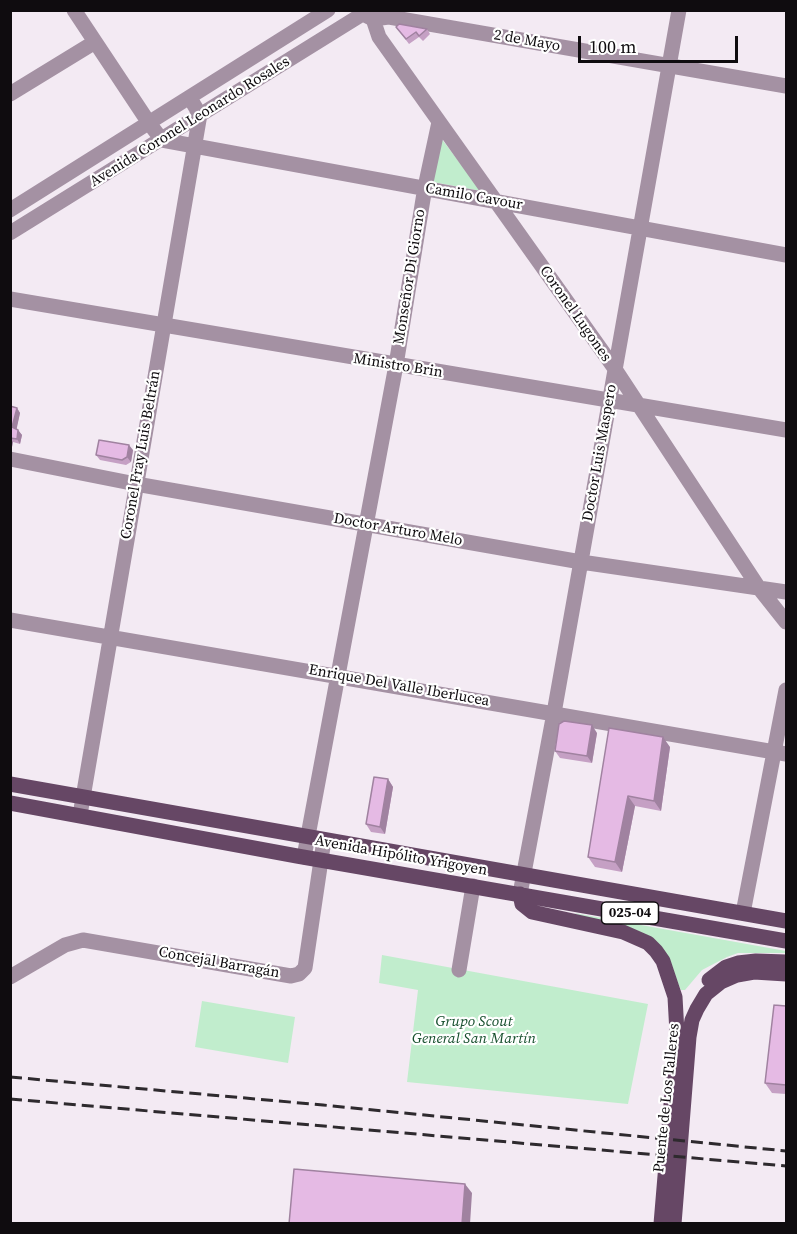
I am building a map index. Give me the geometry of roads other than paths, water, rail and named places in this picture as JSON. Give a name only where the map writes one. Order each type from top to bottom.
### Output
[{"type":"main road","name":"Avenida Hipólito Yrigoyen","points":[[10,784],[786,921]]},
{"type":"main road","name":"Avenida Hipólito Yrigoyen","points":[[10,803],[786,941]]},
{"type":"main road","name":"Puente de Los Talleres","points":[[520,894],[522,904],[532,912],[623,932],[648,943],[663,961],[675,997],[677,1033],[661,1224]]},
{"type":"main road","name":"Puente de Los Talleres","points":[[677,1033],[691,1000],[700,988],[726,968],[738,963],[756,961],[786,962]]},
{"type":"main road","name":"Puente de Los Talleres","points":[[674,1224],[692,1020],[706,994],[721,982],[737,975],[754,972],[786,974]]},
{"type":"street","points":[[74,10],[162,140]]},
{"type":"street","points":[[328,10],[339,29]]},
{"type":"street","name":"Avenida Coronel Leonardo Rosales","points":[[10,210],[328,10]]},
{"type":"street","name":"Doctor Luis Maspero","points":[[520,894],[679,10]]},
{"type":"street","name":"Avenida Coronel Leonardo Rosales","points":[[10,233],[366,14]]},
{"type":"street","name":"2 de Mayo","points":[[366,14],[786,86]]},
{"type":"street","name":"Coronel Lugones","points":[[366,14],[379,37],[615,369],[759,588],[786,622]]},
{"type":"street","points":[[10,94],[95,42]]},
{"type":"street","points":[[190,98],[200,115]]},
{"type":"street","name":"Coronel Fray Luis Beltrán","points":[[80,815],[200,115]]},
{"type":"street","name":"Monseñor Di Giorno","points":[[304,857],[336,676],[396,365],[425,188],[439,122]]},
{"type":"street","name":"Camilo Cavour","points":[[162,140],[786,255]]},
{"type":"street","name":"Ministro Brin","points":[[10,299],[786,430]]},
{"type":"street","name":"Doctor Arturo Melo","points":[[10,459],[365,525],[581,562],[786,592]]},
{"type":"street","name":"Enrique Del Valle Iberlucea","points":[[10,620],[781,754]]},
{"type":"street","points":[[743,913],[781,754],[786,690]]},
{"type":"street","name":"Concejal Barragán","points":[[10,977],[65,945],[83,940],[291,976],[299,974],[305,968],[324,840]]},
{"type":"street","points":[[459,970],[473,886]]},
{"type":"railway","points":[[10,1077],[323,1105],[786,1151]]},
{"type":"railway","points":[[10,1099],[786,1166]]},
{"type":"park label","name":"Grupo Scout General San Martín","points":[[474,1030]]}]
